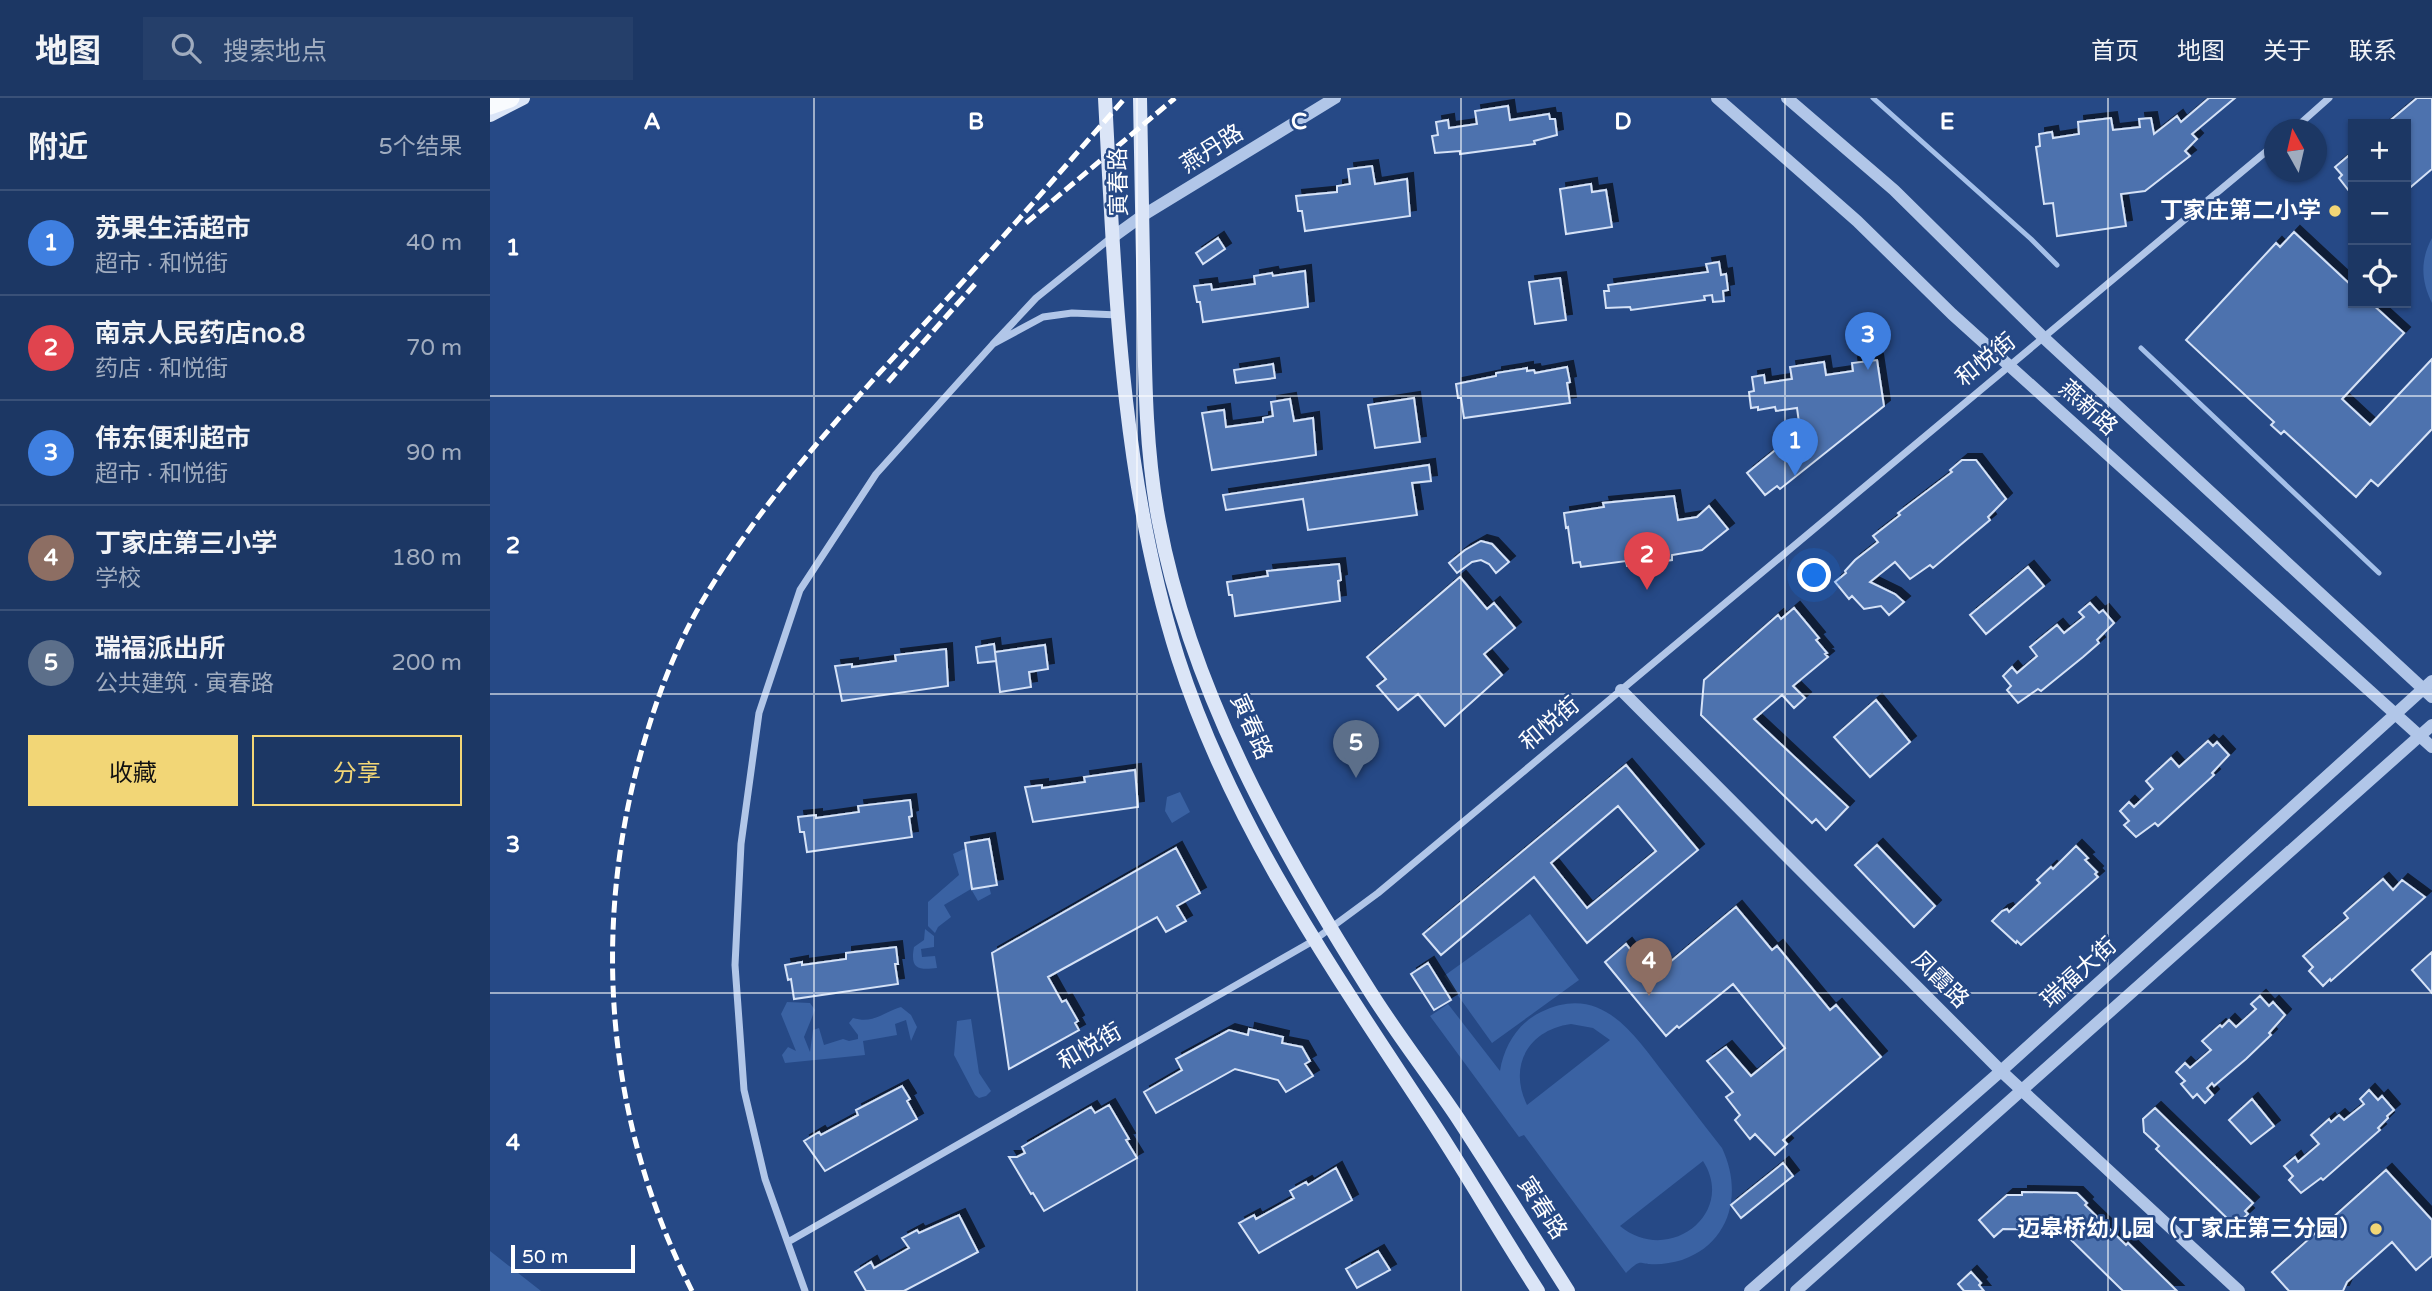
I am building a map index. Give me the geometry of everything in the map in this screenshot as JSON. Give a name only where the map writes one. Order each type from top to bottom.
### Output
[{"type":"highway","points":[[490,105],[510,98]]},
{"type":"main road","points":[[490,116],[523,98]]},
{"type":"main road","name":"寅春路","points":[[1105,98],[1113,237],[1132,453],[1144,526],[1179,660],[1206,732],[1250,828],[1313,941],[1437,1129],[1538,1291]]},
{"type":"main road","name":"寅春路","points":[[1140,98],[1145,361],[1150,450],[1159,523],[1197,656],[1224,728],[1269,820],[1366,986],[1458,1119],[1568,1291]]},
{"type":"street","name":"燕丹路","points":[[1113,237],[1142,216],[1335,98]]},
{"type":"street","name":"燕新路","points":[[1717,98],[1857,221],[1952,314],[2432,747]]},
{"type":"street","name":"燕新路","points":[[1787,98],[1894,190],[2043,338],[2429,689]]},
{"type":"street","points":[[2305,119],[2329,98]]},
{"type":"street","name":"和悦街","points":[[788,1242],[1313,941],[1332,927],[1378,893],[2264,153]]},
{"type":"street","points":[[805,1291],[765,1179],[744,1090],[735,965],[740,844],[759,713],[800,590],[876,474],[1036,298],[1113,237]]},
{"type":"street","points":[[993,344],[1043,317],[1072,313],[1119,315]]},
{"type":"street","name":"瑞福大街","points":[[1750,1291],[2001,1071],[2395,713],[2429,689]]},
{"type":"street","name":"凤霞路","points":[[1621,690],[2001,1071],[2239,1291]]},
{"type":"street","points":[[1796,1291],[2432,725]]},
{"type":"shaded area","points":[[2432,238],[2432,303],[2423,271],[2425,254]]},
{"type":"shaded area","points":[[1180,792],[1190,812],[1172,823],[1165,811],[1167,797]]},
{"type":"shaded area","points":[[966,848],[972,888],[989,886],[991,894],[978,901],[971,889],[944,905],[951,917],[938,927],[935,933],[928,926],[928,902],[959,875],[953,854]]},
{"type":"shaded area","points":[[1530,914],[1579,980],[1492,1043],[1444,976]]},
{"type":"shaded area","points":[[925,929],[934,936],[934,947],[921,949],[922,957],[935,956],[937,968],[920,968],[913,960],[914,947],[924,940]]},
{"type":"shaded area","points":[[787,1002],[810,1003],[815,1010],[804,1037],[810,1052],[813,1030],[819,1028],[824,1045],[843,1039],[858,1039],[849,1023],[853,1018],[872,1019],[901,1007],[911,1015],[917,1027],[911,1041],[906,1020],[895,1024],[897,1035],[863,1041],[865,1055],[785,1063],[782,1055],[788,1047],[796,1051],[781,1014]]},
{"type":"shaded area","points":[[1448,1004],[1500,1071],[1513,1036],[1525,1022],[1541,1012],[1563,1004],[1582,1004],[1599,1008],[1614,1017],[1642,1044],[1722,1148],[1728,1165],[1731,1198],[1722,1229],[1712,1242],[1682,1260],[1661,1264],[1640,1263],[1626,1273],[1524,1135],[1519,1137],[1430,1016]],"holes":[[[1571,1024],[1593,1028],[1610,1040],[1527,1105],[1520,1077],[1526,1052],[1543,1034]],[[1703,1161],[1711,1181],[1711,1199],[1704,1215],[1692,1228],[1676,1237],[1658,1240],[1639,1237],[1620,1226]]]},
{"type":"shaded area","points":[[971,1019],[979,1073],[991,1091],[979,1098],[954,1055],[957,1021]]},
{"type":"shaded area","points":[[490,1251],[541,1291],[490,1291]]},
{"type":"building","points":[[2209,98],[2235,98],[2192,134],[2197,139],[2185,151],[2190,156],[2145,191],[2121,194],[2126,226],[2057,236],[2053,203],[2044,204],[2036,147],[2040,146],[2039,134],[2052,132],[2053,138],[2079,134],[2078,122],[2111,118],[2113,130],[2140,127],[2139,119],[2151,118],[2154,134],[2177,116],[2181,122]]},
{"type":"building","points":[[2417,98],[2432,98],[2432,169],[2411,187],[2411,119],[2392,119]]},
{"type":"building","points":[[1508,106],[1510,120],[1549,114],[1550,119],[1555,119],[1557,135],[1534,141],[1535,144],[1460,154],[1460,151],[1435,153],[1432,136],[1438,135],[1436,122],[1448,120],[1449,128],[1477,124],[1475,111]]},
{"type":"building","points":[[2348,156],[2348,190],[2339,178],[2342,175],[2335,167]]},
{"type":"building","points":[[1372,166],[1375,184],[1407,179],[1410,216],[1305,231],[1296,196],[1337,192],[1337,186],[1350,184],[1348,169]]},
{"type":"building","points":[[1591,184],[1592,192],[1606,190],[1612,227],[1566,234],[1560,189]]},
{"type":"building","points":[[2294,232],[2348,282],[2348,308],[2376,308],[2404,333],[2342,399],[2370,425],[2432,359],[2432,429],[2378,486],[2371,480],[2356,497],[2284,431],[2281,434],[2271,425],[2274,422],[2186,340],[2276,243],[2280,247]]},
{"type":"building","points":[[1218,238],[1225,249],[1203,264],[1196,253]]},
{"type":"building","points":[[1719,262],[1721,275],[1726,274],[1728,290],[1723,291],[1724,301],[1713,302],[1712,295],[1704,296],[1705,300],[1631,310],[1630,307],[1606,308],[1604,291],[1609,291],[1608,285],[1708,272],[1706,264]]},
{"type":"building","points":[[1305,271],[1308,307],[1203,322],[1194,286],[1211,284],[1212,290],[1255,284],[1254,276]]},
{"type":"building","points":[[1560,278],[1566,320],[1535,324],[1529,282]]},
{"type":"building","points":[[1877,360],[1884,406],[1780,489],[1777,486],[1765,495],[1747,473],[1800,430],[1797,408],[1776,411],[1775,407],[1758,410],[1758,407],[1751,408],[1749,392],[1754,391],[1752,377],[1764,375],[1765,383],[1792,379],[1790,367],[1824,362],[1826,375],[1853,371],[1852,363]]},
{"type":"building","points":[[1273,364],[1275,378],[1236,383],[1234,370]]},
{"type":"building","points":[[1567,367],[1570,403],[1464,418],[1456,384],[1527,368],[1527,371],[1534,370],[1535,373]]},
{"type":"building","points":[[1414,398],[1420,442],[1375,448],[1368,405]]},
{"type":"building","points":[[1290,399],[1294,421],[1313,418],[1316,455],[1212,470],[1202,413],[1224,410],[1226,427],[1263,422],[1263,418],[1273,416],[1271,402]]},
{"type":"building","points":[[1962,460],[1976,460],[2006,499],[1988,517],[1990,520],[1933,568],[1930,565],[1910,579],[1895,562],[1870,582],[1895,594],[1904,602],[1889,615],[1881,606],[1864,609],[1852,596],[1849,599],[1835,582],[1855,560],[1878,542],[1873,536],[1900,515],[1898,513],[1952,472],[1950,470]]},
{"type":"building","points":[[1429,465],[1431,481],[1412,483],[1417,515],[1308,530],[1303,499],[1226,510],[1223,495]]},
{"type":"building","points":[[1674,496],[1678,520],[1697,517],[1709,506],[1728,529],[1702,550],[1672,555],[1672,560],[1627,566],[1626,561],[1581,567],[1580,562],[1573,563],[1564,513],[1604,507],[1603,503]]},
{"type":"building","points":[[1481,541],[1492,544],[1509,562],[1496,573],[1489,564],[1481,560],[1472,562],[1457,573],[1449,563]]},
{"type":"building","points":[[1339,564],[1340,601],[1235,616],[1227,582],[1268,576],[1267,571]]},
{"type":"building","points":[[2028,567],[2044,586],[1986,634],[1970,615]]},
{"type":"building","points":[[1460,577],[1487,609],[1494,603],[1515,628],[1484,654],[1502,675],[1445,726],[1418,694],[1398,710],[1377,686],[1386,679],[1367,657]]},
{"type":"building","points":[[2090,603],[2099,613],[2103,610],[2114,623],[2097,640],[2099,643],[2083,657],[2041,691],[2038,689],[2018,703],[2007,690],[2011,686],[2003,676],[2012,667],[2017,673],[2037,656],[2030,647],[2057,625],[2064,633],[2084,617],[2079,612]]},
{"type":"building","points":[[1794,608],[1819,638],[1816,640],[1828,657],[1793,686],[1805,698],[1794,708],[1782,695],[1754,719],[1848,807],[1826,830],[1816,819],[1812,823],[1701,715],[1704,680],[1778,615],[1781,619]]},
{"type":"building","points":[[994,644],[996,661],[978,663],[976,647]]},
{"type":"building","points":[[1045,645],[1048,669],[1029,672],[1031,687],[1000,692],[995,652]]},
{"type":"building","points":[[946,649],[948,686],[842,701],[835,666],[852,664],[852,667],[896,661],[895,655]]},
{"type":"building","points":[[1876,700],[1910,742],[1870,777],[1834,737]]},
{"type":"building","points":[[2208,741],[2213,746],[2217,742],[2229,755],[2212,773],[2214,775],[2158,826],[2155,823],[2136,837],[2124,825],[2129,821],[2120,811],[2129,802],[2134,807],[2153,789],[2146,781],[2171,758],[2179,767]]},
{"type":"building","points":[[1626,765],[1698,850],[1587,943],[1534,877],[1441,955],[1423,934]],"holes":[[[1618,806],[1656,851],[1587,908],[1551,863]]]},
{"type":"building","points":[[1135,770],[1138,807],[1033,822],[1025,787],[1042,785],[1042,788],[1085,782],[1084,777]]},
{"type":"building","points":[[910,800],[912,837],[807,852],[798,817],[816,815],[816,818],[859,812],[858,806]]},
{"type":"building","points":[[989,839],[997,885],[972,889],[965,843]]},
{"type":"building","points":[[1877,845],[1935,906],[1914,927],[1855,865]]},
{"type":"building","points":[[2076,846],[2088,858],[2085,860],[2097,872],[2095,874],[2098,877],[2021,945],[2017,941],[2016,943],[1992,921],[2002,911],[2007,909],[2009,912],[2040,883],[2037,880],[2051,867],[2053,869]]},
{"type":"building","points":[[1176,848],[1200,893],[1177,906],[1186,921],[1166,932],[1157,917],[1048,977],[1062,1002],[1066,1000],[1078,1021],[1075,1023],[1079,1030],[1009,1069],[992,953]]},
{"type":"building","points":[[2383,879],[2393,890],[2402,880],[2425,897],[2323,986],[2309,971],[2313,967],[2303,956],[2348,918],[2344,913]]},
{"type":"building","points":[[1736,907],[1772,950],[1777,946],[1830,1010],[1836,1005],[1881,1057],[1783,1140],[1787,1144],[1775,1155],[1755,1134],[1750,1139],[1735,1120],[1740,1115],[1726,1097],[1733,1092],[1707,1061],[1726,1047],[1751,1076],[1785,1048],[1733,984],[1666,1036],[1605,962],[1626,944],[1652,977]]},
{"type":"building","points":[[896,947],[898,984],[794,999],[791,979],[788,980],[785,965],[846,959],[846,953]]},
{"type":"building","points":[[2432,952],[2432,993],[2412,970]]},
{"type":"building","points":[[1428,963],[1451,1000],[1434,1010],[1411,974]]},
{"type":"building","points":[[2260,996],[2269,1006],[2273,1002],[2285,1015],[2269,1033],[2271,1035],[2246,1059],[2214,1086],[2212,1083],[2207,1088],[2213,1095],[2205,1103],[2197,1094],[2193,1098],[2181,1084],[2185,1081],[2176,1072],[2185,1063],[2190,1068],[2211,1050],[2202,1041],[2229,1020],[2236,1027],[2256,1009],[2251,1004]]},
{"type":"building","points":[[1249,1029],[1283,1037],[1282,1043],[1302,1047],[1310,1061],[1305,1064],[1313,1076],[1286,1092],[1278,1080],[1235,1069],[1156,1113],[1144,1092],[1182,1070],[1176,1059],[1229,1030],[1248,1035]]},
{"type":"building","points":[[902,1086],[917,1119],[825,1171],[804,1141],[858,1115],[856,1110]]},
{"type":"building","points":[[2369,1090],[2378,1100],[2382,1096],[2394,1110],[2378,1128],[2380,1130],[2323,1180],[2321,1178],[2301,1193],[2289,1180],[2293,1176],[2284,1166],[2295,1157],[2298,1162],[2319,1144],[2311,1135],[2329,1119],[2331,1122],[2339,1115],[2344,1120],[2364,1104],[2360,1099]]},
{"type":"building","points":[[2252,1099],[2274,1126],[2251,1144],[2229,1120]]},
{"type":"building","points":[[1109,1105],[1137,1158],[1044,1211],[1009,1157],[1025,1153],[1022,1147],[1091,1107],[1095,1113]]},
{"type":"building","points":[[2155,1108],[2253,1203],[2245,1211],[2248,1214],[2235,1226],[2156,1149],[2159,1146],[2144,1132],[2143,1119]]},
{"type":"building","points":[[1783,1163],[1793,1176],[1741,1218],[1731,1205]]},
{"type":"building","points":[[1336,1168],[1352,1200],[1259,1253],[1239,1223],[1254,1215],[1256,1219],[1294,1198],[1290,1191],[1306,1182],[1308,1185]]},
{"type":"building","name":"迈皋桥幼儿园（丁家庄第三分园）","points":[[2386,1170],[2432,1220],[2432,1256],[2416,1270],[2392,1242],[2347,1282],[2343,1291],[2289,1291],[2272,1272]]},
{"type":"building","points":[[2022,1192],[2077,1193],[2087,1203],[2085,1205],[2177,1291],[2123,1291],[2061,1230],[2003,1229],[1994,1237],[1979,1220],[2007,1195],[2022,1195]]},
{"type":"building","points":[[959,1215],[978,1252],[904,1291],[866,1291],[855,1272],[871,1262],[874,1268],[909,1248],[902,1238]]},
{"type":"building","points":[[1378,1251],[1390,1270],[1357,1288],[1346,1269]]},
{"type":"building","points":[[1971,1272],[1984,1291],[1964,1291],[1958,1284]]},
{"type":"waterway","points":[[1873,98],[2057,265]]},
{"type":"waterway","points":[[2141,348],[2379,573]]},
{"type":"railway","points":[[692,1291],[664,1228],[642,1163],[626,1097],[616,1030],[613,963],[615,895],[624,827],[639,760],[658,698],[683,638],[703,600],[728,560],[783,485],[812,449],[1125,98]]},
{"type":"railway","points":[[1026,223],[1175,98]]},
{"type":"railway","points":[[888,382],[976,283]]},
{"type":"place","name":"丁家庄第二小学","points":[[2335,211]]},
{"type":"place","name":"伟东便利超市","points":[[1868,370]]},
{"type":"place","name":"苏果生活超市","points":[[1795,476]]},
{"type":"place","name":"南京人民药店no.8","points":[[1647,590]]},
{"type":"place","name":"瑞福派出所","points":[[1356,778]]},
{"type":"place","name":"丁家庄第三小学","points":[[1649,996]]},
{"type":"place","name":"迈皋桥幼儿园（丁家庄第三分园）","points":[[2376,1229]]}]
